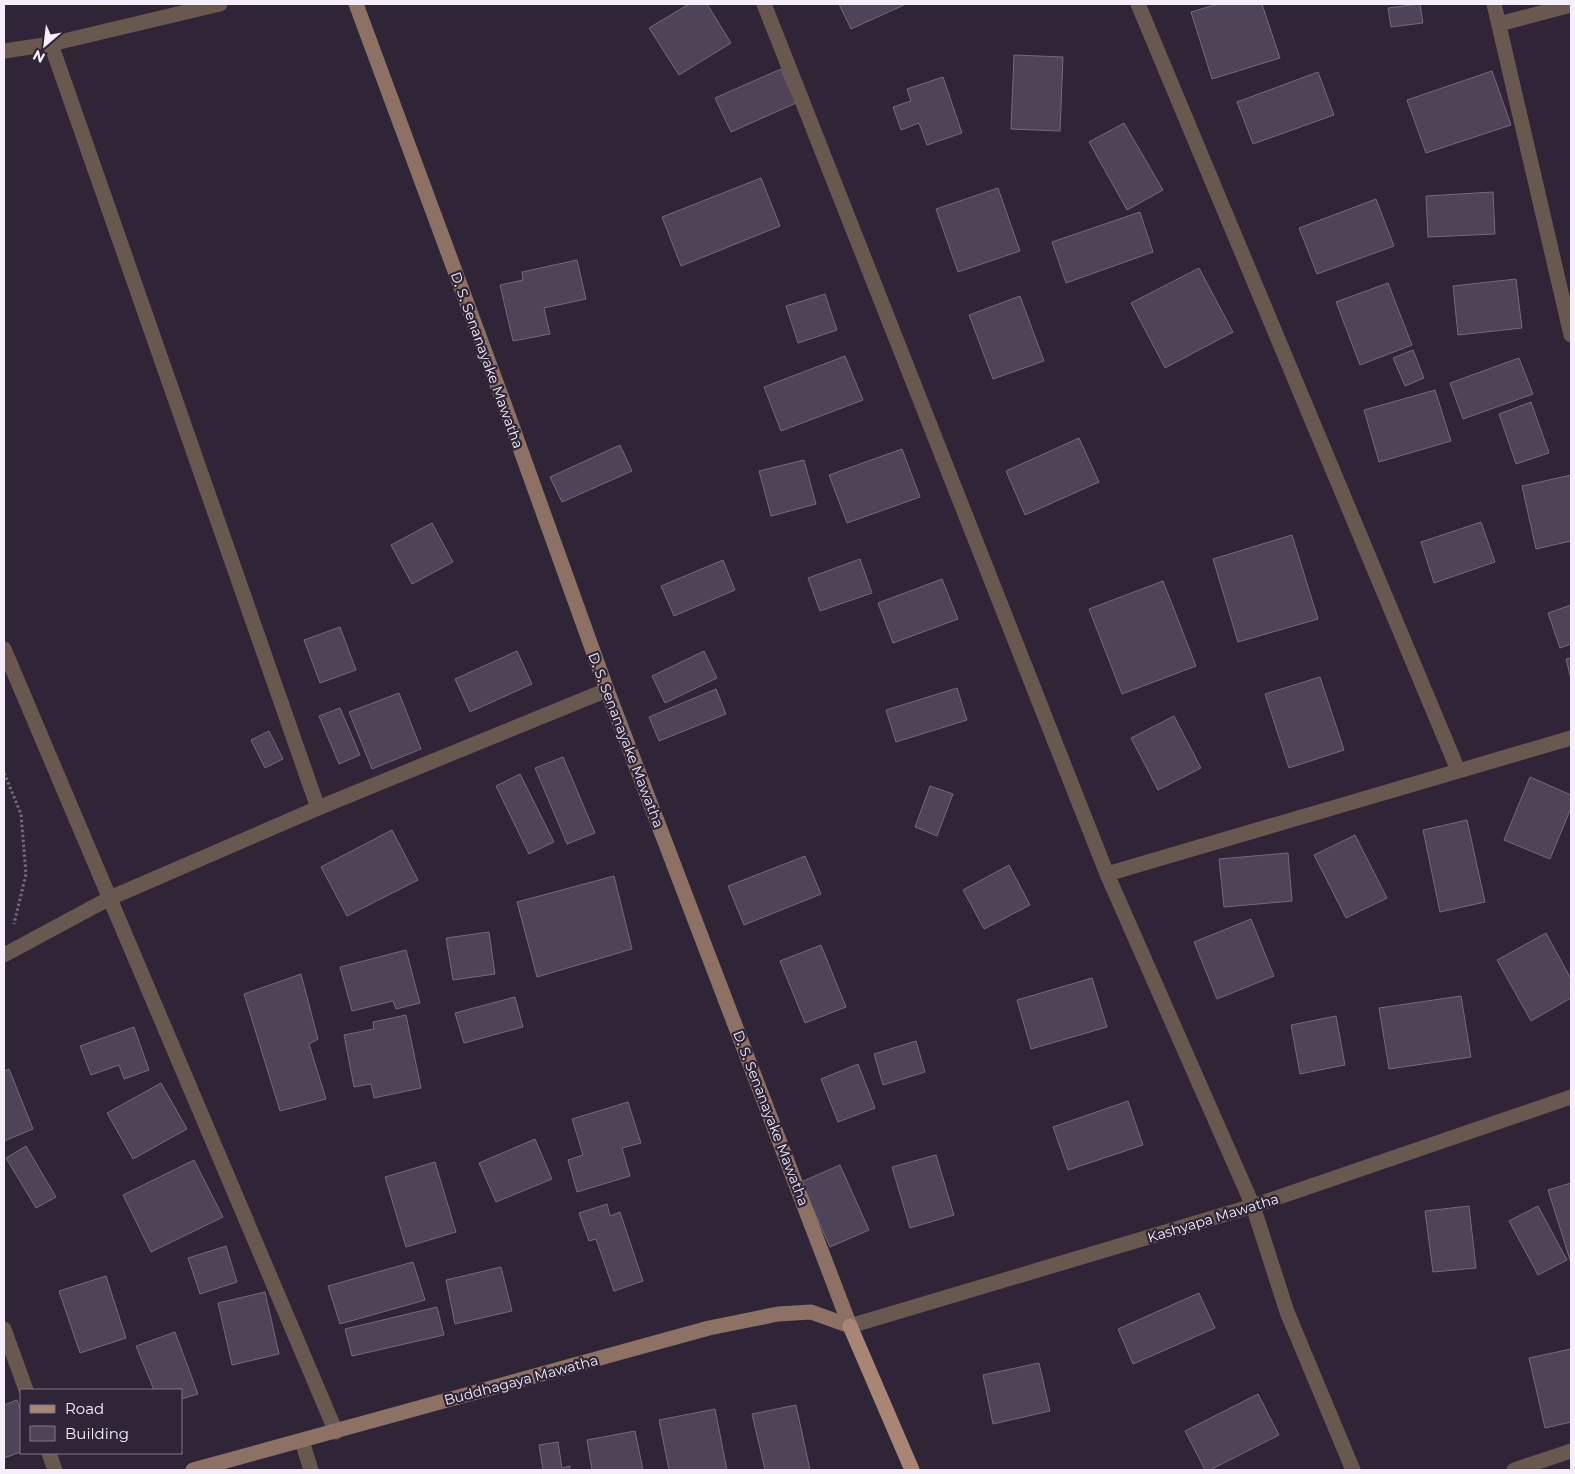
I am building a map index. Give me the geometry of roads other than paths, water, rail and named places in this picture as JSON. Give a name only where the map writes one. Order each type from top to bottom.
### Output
[{"type":"main road","name":"D. S. Senanayake Mawatha","points":[[356,4],[607,690],[850,1326],[912,1470]]},
{"type":"main road","name":"Buddhagaya Mawatha","points":[[193,1470],[709,1328],[778,1314],[810,1312],[850,1326]]},
{"type":"street","points":[[4,51],[51,44],[220,4]]},
{"type":"street","points":[[764,4],[1107,874],[1253,1206],[1287,1312],[1353,1470]]},
{"type":"street","points":[[1138,4],[1458,770]]},
{"type":"street","points":[[1494,4],[1571,334]]},
{"type":"street","points":[[1499,24],[1571,5]]},
{"type":"street","points":[[51,44],[318,808]]},
{"type":"street","points":[[4,649],[336,1432]]},
{"type":"street","points":[[4,955],[110,898],[318,808],[607,690]]},
{"type":"street","points":[[1107,874],[1571,738]]},
{"type":"street","name":"Kashyapa Mawatha","points":[[850,1326],[1253,1206],[1571,1097]]},
{"type":"street","points":[[4,1329],[26,1389]]},
{"type":"street","points":[[302,1441],[311,1470]]},
{"type":"street","points":[[1514,1470],[1571,1451]]},
{"type":"street","points":[[49,1454],[55,1470]]}]
